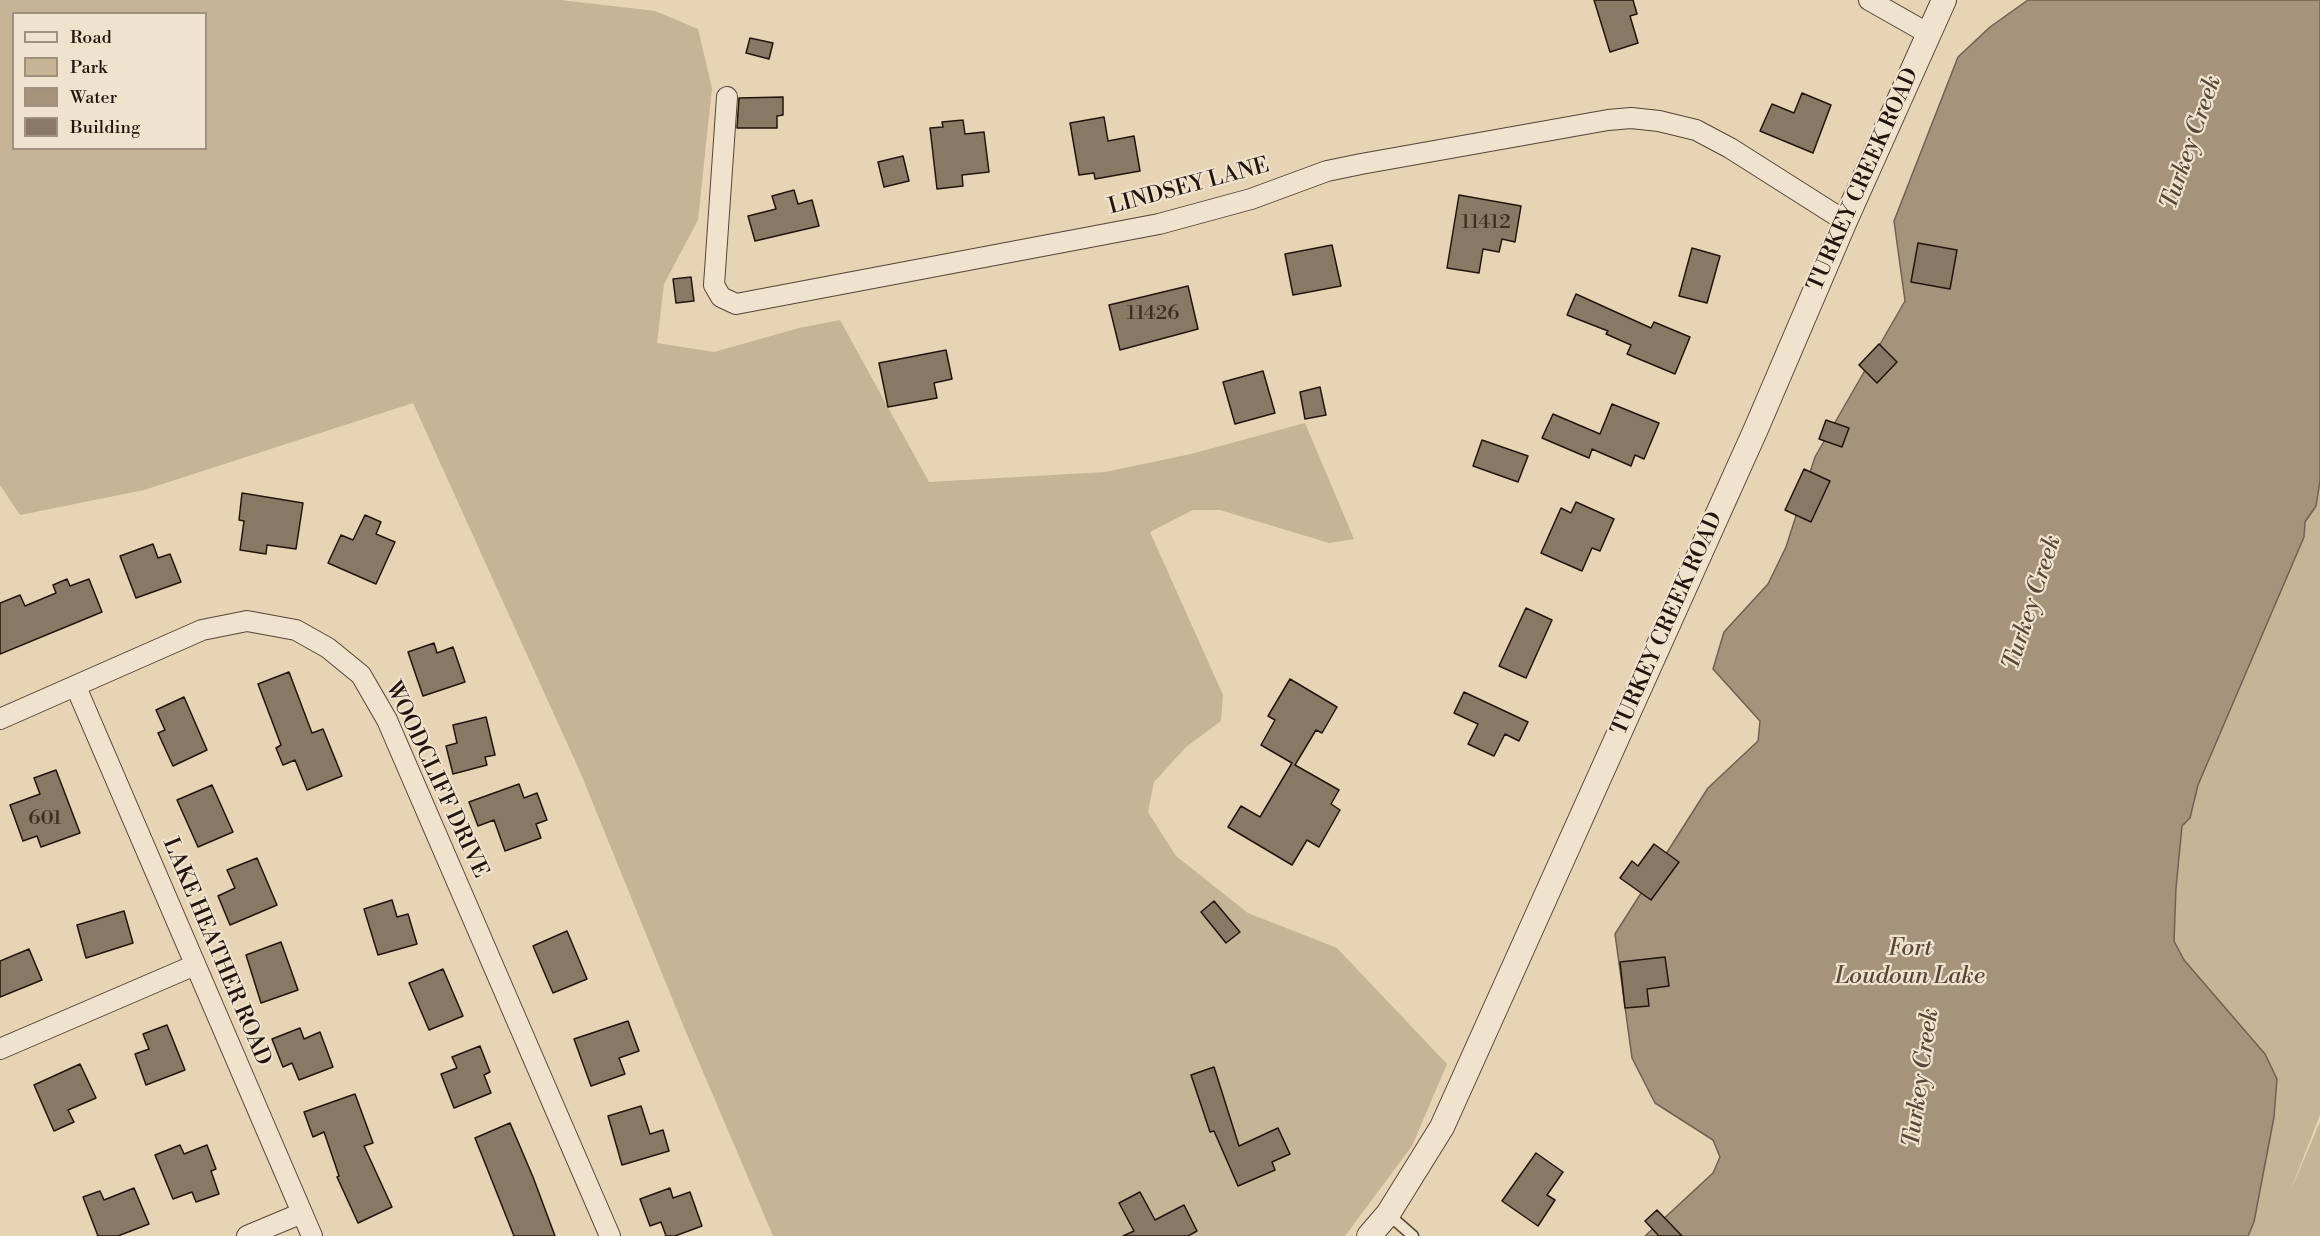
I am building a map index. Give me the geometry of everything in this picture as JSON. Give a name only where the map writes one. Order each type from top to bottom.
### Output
[{"type":"street","points":[[1869,0],[1929,34]]},
{"type":"street","name":"TURKEY CREEK ROAD","points":[[1369,1236],[1388,1214],[1442,1127],[1756,429],[1845,221],[1944,0]]},
{"type":"street","name":"LINDSEY LANE","points":[[728,98],[714,285],[721,297],[736,304],[1159,224],[1251,199],[1327,171],[1631,118],[1659,121],[1696,130],[1730,148],[1845,221]]},
{"type":"street","name":"WOODCLIFF DRIVE","points":[[0,719],[202,630],[247,621],[296,630],[328,648],[361,675],[387,720],[610,1236]]},
{"type":"street","name":"LAKE HEATHER ROAD","points":[[76,687],[312,1236]]},
{"type":"street","points":[[0,1048],[195,965]]},
{"type":"street","points":[[247,1236],[302,1213]]},
{"type":"lane","points":[[1388,1214],[1413,1236]]},
{"type":"green space","points":[[0,0],[561,0],[655,11],[698,29],[712,88],[698,220],[664,284],[657,343],[714,352],[799,328],[840,320],[929,482],[1105,472],[1191,454],[1305,423],[1354,539],[1329,543],[1220,510],[1193,510],[1150,532],[1223,695],[1221,721],[1186,747],[1154,782],[1148,812],[1176,856],[1248,913],[1337,948],[1447,1064],[1412,1146],[1345,1236],[773,1236],[683,1025],[581,774],[413,403],[144,490],[20,515],[0,485]]},
{"type":"green space","points":[[2320,481],[2320,1115],[2289,1194],[2320,1122],[2320,1236],[2248,1236],[2254,1222],[2274,1117],[2265,1054],[2184,960],[2174,941],[2176,907],[2171,819],[2210,756],[2304,537],[2305,522],[2316,506]]},
{"type":"water","name":"Fort Loudoun Lake","points":[[2028,0],[2320,0],[2320,481],[2316,506],[2305,522],[2304,537],[2198,785],[2190,818],[2182,826],[2176,888],[2174,941],[2184,960],[2265,1054],[2277,1079],[2274,1117],[2254,1222],[2248,1236],[1645,1236],[1713,1173],[1720,1157],[1713,1140],[1655,1103],[1632,1058],[1615,934],[1708,788],[1758,741],[1760,721],[1713,669],[1724,632],[1768,584],[1786,547],[1815,457],[1905,301],[1894,221],[1958,57],[1990,27]]},
{"type":"building","points":[[1594,0],[1633,0],[1637,14],[1630,16],[1638,43],[1610,52]]},
{"type":"building","points":[[750,38],[773,43],[769,59],[746,53]]},
{"type":"building","points":[[1802,93],[1831,105],[1813,153],[1760,131],[1772,104],[1794,113]]},
{"type":"building","points":[[783,97],[783,115],[777,116],[777,128],[737,128],[739,98]]},
{"type":"building","points":[[1104,117],[1108,141],[1134,136],[1140,171],[1095,179],[1094,173],[1079,175],[1070,123]]},
{"type":"building","points":[[963,120],[965,134],[984,132],[989,172],[962,175],[963,186],[937,189],[930,128],[943,127],[942,122]]},
{"type":"building","points":[[903,156],[909,181],[884,187],[878,162]]},
{"type":"building","points":[[794,190],[798,204],[812,200],[819,226],[755,241],[748,216],[776,209],[772,196]]},
{"type":"building","points":[[1459,195],[1521,206],[1515,242],[1502,239],[1499,252],[1483,249],[1479,273],[1447,268]]},
{"type":"building","points":[[1918,243],[1957,250],[1950,289],[1911,282]]},
{"type":"building","points":[[1332,245],[1341,286],[1293,295],[1285,254]]},
{"type":"building","points":[[1692,248],[1720,256],[1707,303],[1679,296]]},
{"type":"building","points":[[691,277],[694,301],[676,303],[673,279]]},
{"type":"building","points":[[1188,286],[1198,329],[1120,350],[1109,305]]},
{"type":"building","points":[[1576,294],[1651,328],[1654,322],[1690,337],[1675,374],[1627,354],[1631,345],[1606,334],[1608,331],[1567,315]]},
{"type":"building","points":[[1879,344],[1897,362],[1877,383],[1859,365]]},
{"type":"building","points":[[946,350],[952,379],[934,383],[937,398],[888,407],[879,363]]},
{"type":"building","points":[[1263,371],[1275,413],[1235,424],[1223,382]]},
{"type":"building","points":[[1320,387],[1326,415],[1305,419],[1300,392]]},
{"type":"building","points":[[1612,404],[1659,423],[1644,459],[1635,455],[1631,466],[1592,449],[1589,458],[1542,438],[1553,414],[1600,434]]},
{"type":"building","points":[[1826,420],[1849,428],[1842,447],[1819,439]]},
{"type":"building","points":[[1482,440],[1528,456],[1518,482],[1473,466]]},
{"type":"building","points":[[1804,469],[1830,481],[1811,522],[1785,510]]},
{"type":"building","points":[[242,493],[303,503],[296,549],[267,545],[266,554],[240,550],[244,521],[239,520]]},
{"type":"building","points":[[1576,502],[1614,519],[1600,551],[1592,548],[1582,571],[1541,553],[1561,508],[1571,513]]},
{"type":"building","points":[[365,515],[381,522],[376,534],[395,542],[376,584],[328,563],[341,535],[353,540]]},
{"type":"building","points":[[153,544],[158,558],[170,554],[181,582],[136,598],[120,556]]},
{"type":"building","points":[[67,579],[70,586],[89,579],[102,612],[0,654],[0,603],[20,595],[25,606],[56,593],[53,585]]},
{"type":"building","points":[[1526,608],[1552,620],[1526,678],[1499,666]]},
{"type":"building","points":[[434,643],[437,653],[453,647],[465,682],[423,696],[408,652]]},
{"type":"building","points":[[289,672],[312,733],[323,729],[342,776],[307,790],[295,760],[283,765],[276,748],[281,745],[258,684]]},
{"type":"building","points":[[1290,679],[1337,707],[1322,733],[1316,730],[1295,765],[1339,790],[1331,804],[1340,810],[1319,847],[1307,840],[1292,865],[1228,827],[1241,806],[1260,817],[1292,763],[1261,745],[1275,720],[1268,716]]},
{"type":"building","points":[[1464,692],[1528,722],[1519,741],[1505,734],[1494,756],[1468,744],[1478,724],[1454,713]]},
{"type":"building","points":[[184,697],[207,750],[173,766],[158,733],[165,730],[156,710]]},
{"type":"building","points":[[486,717],[495,755],[485,757],[487,765],[453,774],[446,746],[457,743],[453,725]]},
{"type":"building","points":[[56,770],[80,833],[41,847],[37,836],[23,841],[10,805],[40,794],[34,778]]},
{"type":"building","points":[[519,784],[524,798],[537,793],[547,820],[536,824],[541,838],[505,851],[494,820],[478,826],[469,802]]},
{"type":"building","points":[[212,785],[233,832],[198,847],[177,800]]},
{"type":"building","points":[[1654,844],[1679,862],[1651,900],[1620,878],[1632,861],[1638,866]]},
{"type":"building","points":[[257,858],[277,905],[230,925],[218,896],[235,888],[227,870]]},
{"type":"building","points":[[392,900],[397,917],[408,914],[417,944],[378,955],[364,909]]},
{"type":"building","points":[[1214,901],[1240,932],[1226,943],[1201,912]]},
{"type":"building","points":[[124,911],[133,943],[86,958],[77,925]]},
{"type":"building","points":[[567,931],[587,979],[553,993],[533,946]]},
{"type":"building","points":[[281,942],[298,990],[261,1003],[246,955]]},
{"type":"building","points":[[29,949],[42,980],[0,997],[0,961]]},
{"type":"building","points":[[1665,957],[1669,986],[1647,989],[1649,1006],[1625,1008],[1620,962]]},
{"type":"building","points":[[443,969],[463,1016],[429,1030],[409,983]]},
{"type":"building","points":[[628,1021],[639,1051],[619,1058],[625,1074],[591,1086],[574,1039]]},
{"type":"building","points":[[167,1025],[185,1070],[146,1085],[135,1054],[149,1049],[143,1034]]},
{"type":"building","points":[[300,1028],[304,1039],[320,1032],[333,1067],[299,1080],[292,1063],[283,1067],[272,1039]]},
{"type":"building","points":[[480,1046],[490,1072],[484,1075],[491,1093],[454,1108],[441,1074],[457,1068],[452,1057]]},
{"type":"building","points":[[80,1064],[96,1098],[68,1110],[74,1122],[54,1131],[34,1085]]},
{"type":"building","points":[[1214,1067],[1239,1146],[1278,1128],[1290,1154],[1272,1162],[1275,1170],[1238,1186],[1214,1131],[1210,1132],[1191,1075]]},
{"type":"building","points":[[355,1094],[373,1143],[364,1146],[392,1207],[358,1223],[337,1177],[339,1176],[324,1132],[313,1137],[304,1112]]},
{"type":"building","points":[[641,1106],[650,1134],[663,1130],[669,1151],[622,1165],[608,1116]]},
{"type":"building","points":[[510,1123],[555,1236],[514,1236],[475,1138]]},
{"type":"building","points":[[180,1145],[184,1154],[207,1145],[216,1169],[211,1171],[219,1194],[196,1202],[192,1192],[173,1199],[155,1155]]},
{"type":"building","points":[[1536,1153],[1563,1172],[1547,1195],[1555,1200],[1538,1226],[1502,1201]]},
{"type":"building","points":[[134,1188],[149,1224],[118,1236],[98,1236],[83,1197],[100,1191],[104,1200]]},
{"type":"building","points":[[670,1188],[673,1198],[690,1192],[702,1226],[675,1236],[666,1236],[661,1222],[650,1226],[640,1199]]},
{"type":"building","points":[[1140,1192],[1155,1220],[1184,1205],[1197,1231],[1188,1236],[1123,1236],[1134,1231],[1119,1203]]},
{"type":"building","points":[[1657,1210],[1682,1236],[1659,1236],[1645,1221]]},
{"type":"water label","name":"Turkey Creek","points":[[2192,143]]},
{"type":"water label","name":"Turkey Creek","points":[[2033,603]]},
{"type":"water label","name":"Turkey Creek","points":[[1922,1078]]}]
